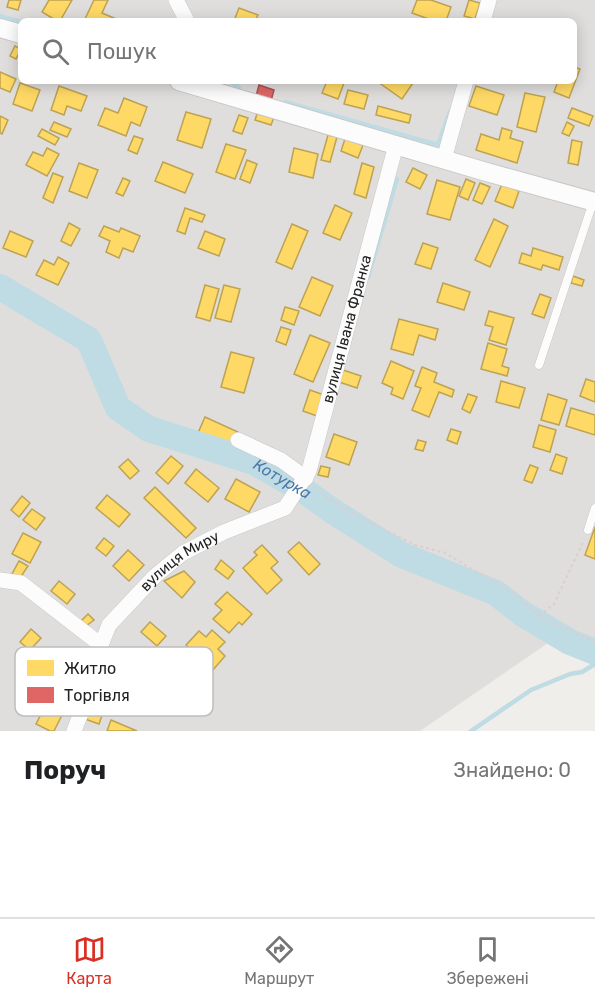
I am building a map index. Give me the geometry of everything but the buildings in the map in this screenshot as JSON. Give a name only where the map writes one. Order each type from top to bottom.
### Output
[{"type":"street","points":[[176,0],[185,18]]},
{"type":"street","points":[[484,18],[489,0]]},
{"type":"street","points":[[0,28],[18,33]]},
{"type":"street","points":[[198,84],[222,88],[396,145],[594,202]]},
{"type":"street","points":[[444,159],[465,84]]},
{"type":"street","name":"вулиця Івана Франка","points":[[285,508],[309,471],[396,145]]},
{"type":"street","points":[[238,440],[281,460],[306,478]]},
{"type":"street","name":"вулиця Миру","points":[[101,645],[109,625],[155,576],[183,553],[224,532],[285,508]]},
{"type":"street","points":[[0,580],[21,583],[101,645]]},
{"type":"street","name":"вулиця Миру","points":[[74,731],[80,716]]},
{"type":"lane","points":[[539,365],[594,202]]},
{"type":"lane","points":[[588,530],[595,508]]},
{"type":"path","points":[[306,478],[325,496],[350,512],[415,544],[445,553],[520,598],[539,616],[595,642]]},
{"type":"path","points":[[539,616],[554,604],[588,530]]},
{"type":"shaded area","points":[[0,0],[595,0],[595,645],[564,632],[420,731],[0,731]]},
{"type":"waterway","points":[[0,16],[18,21]]},
{"type":"waterway","points":[[234,84],[239,88]]},
{"type":"waterway","points":[[285,102],[438,145],[450,111]]},
{"type":"waterway","points":[[368,277],[397,179]]},
{"type":"waterway","name":"Котурка","points":[[0,287],[89,340],[118,408],[149,429],[254,462],[306,492],[402,555],[496,593],[523,614],[570,642],[595,652]]},
{"type":"waterway","points":[[471,731],[531,690],[570,674],[582,672],[595,664]]}]
